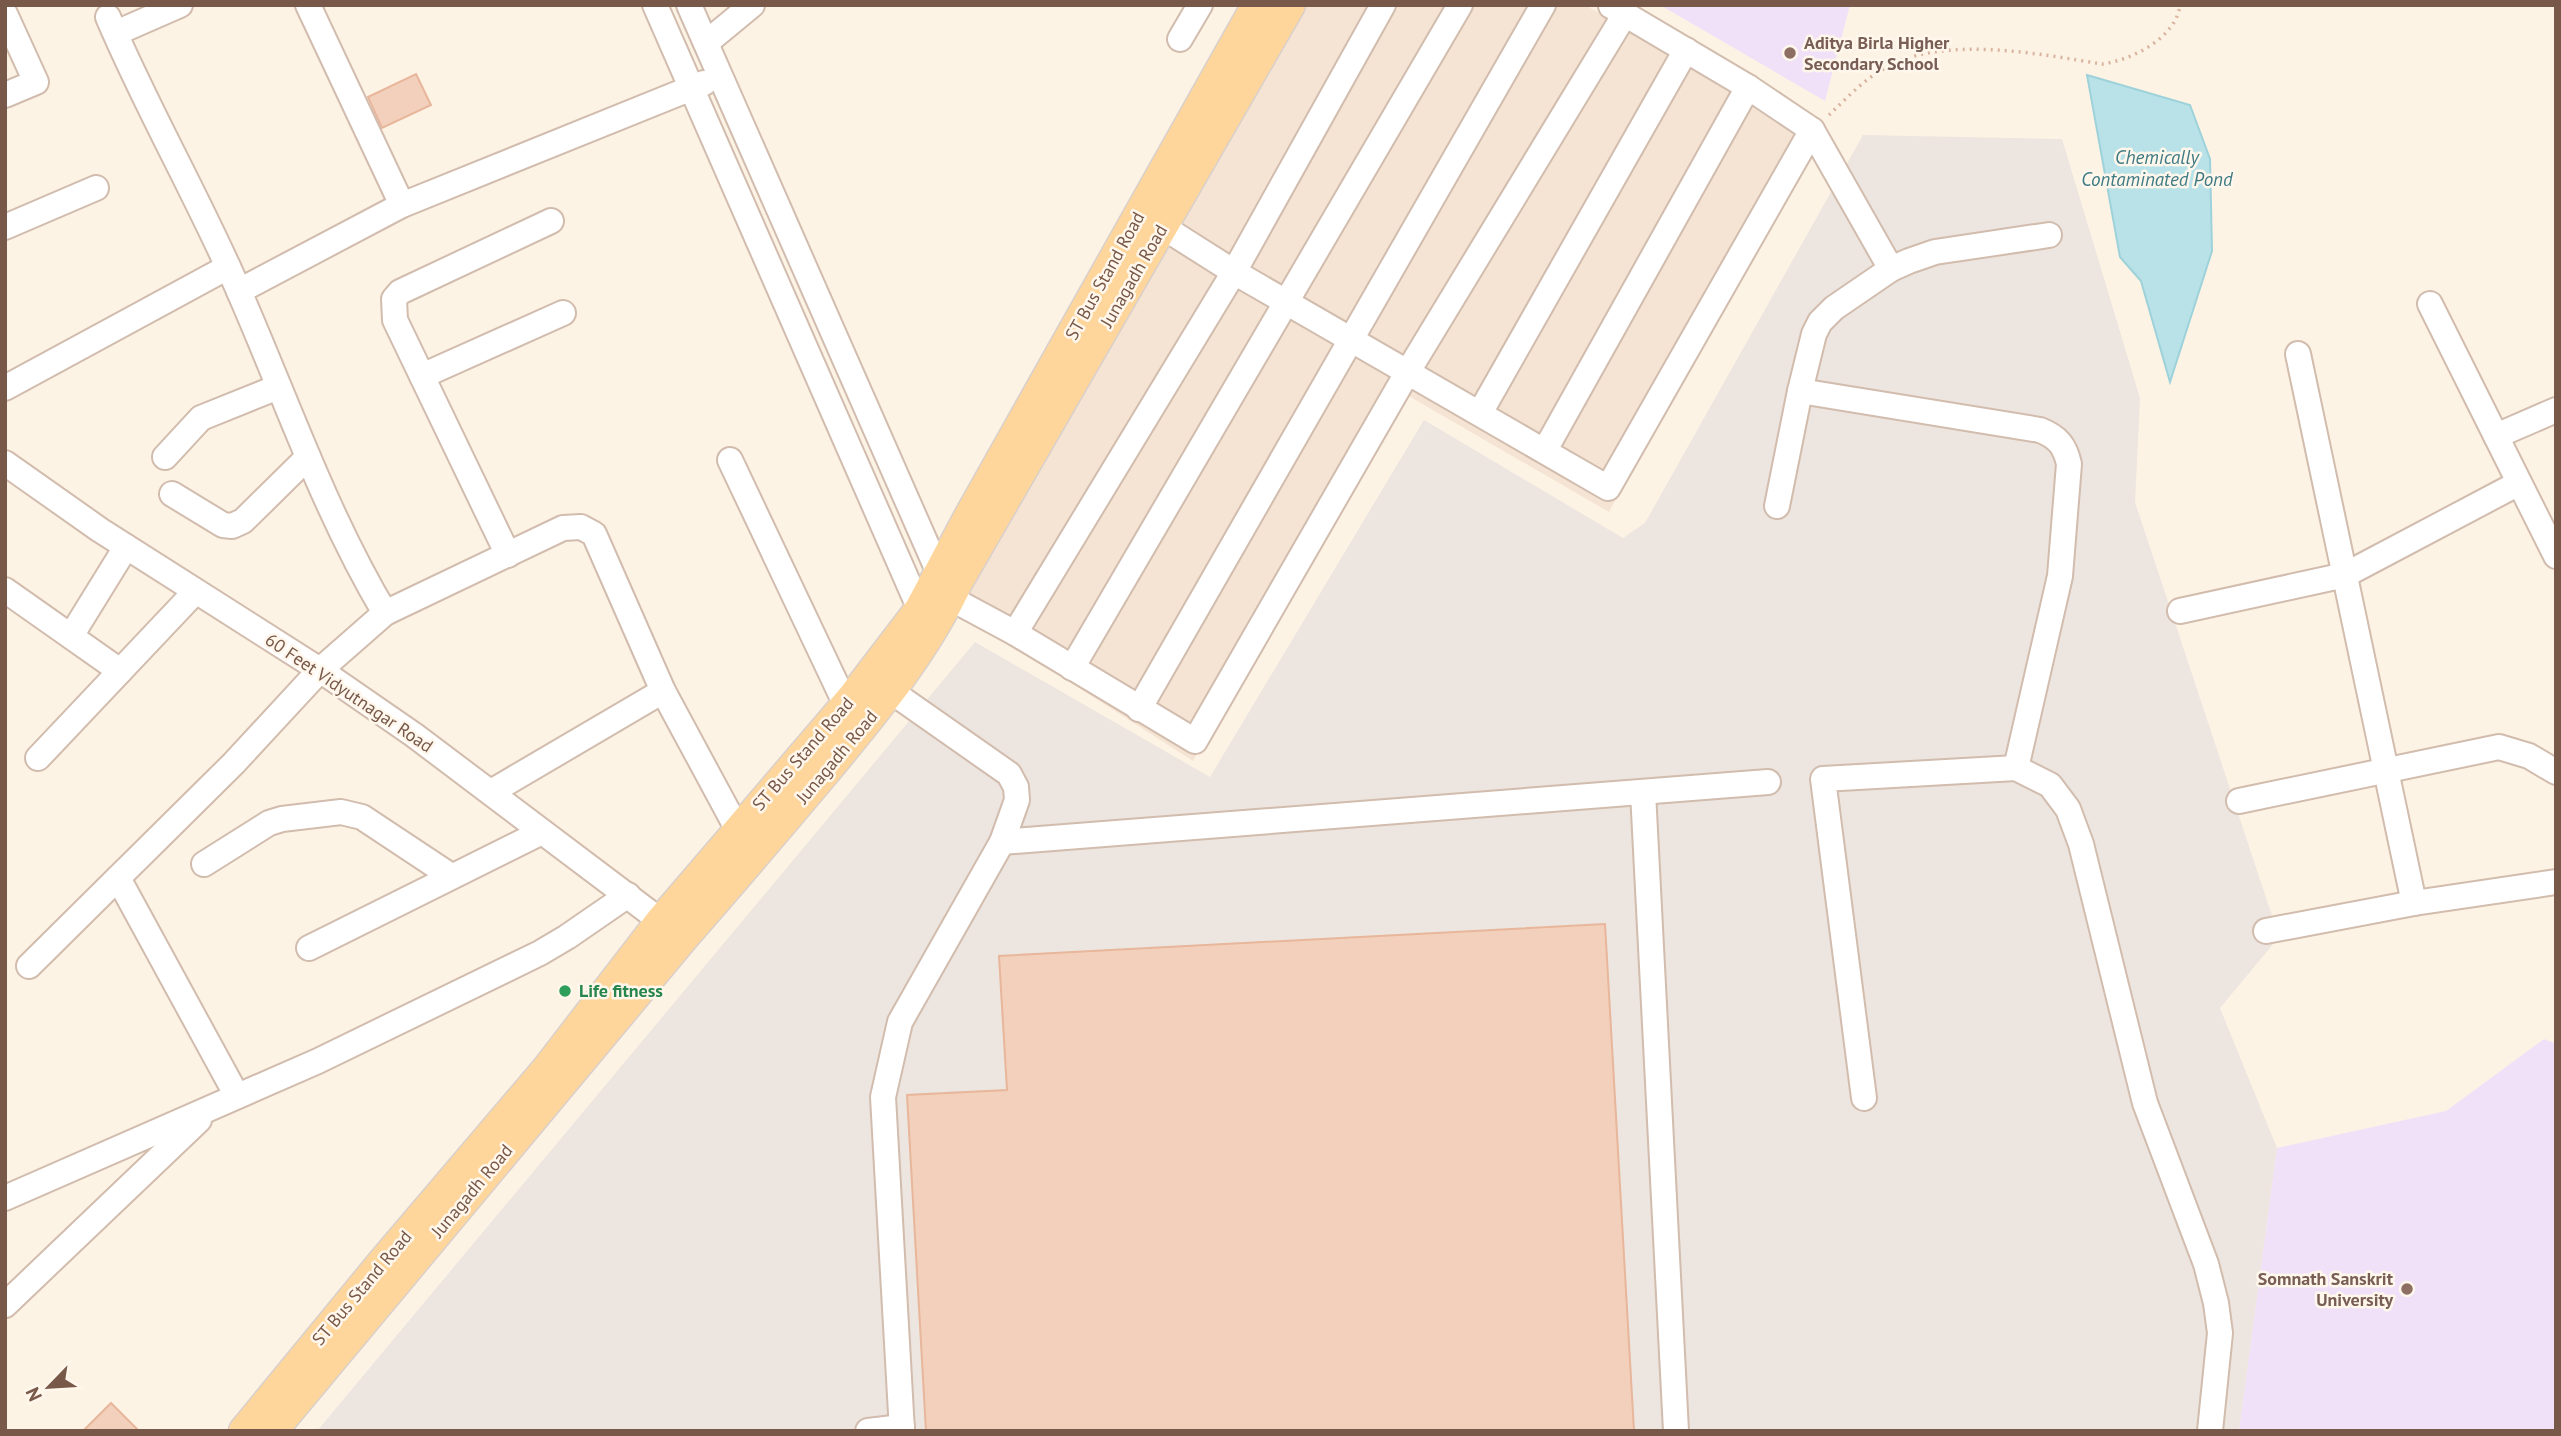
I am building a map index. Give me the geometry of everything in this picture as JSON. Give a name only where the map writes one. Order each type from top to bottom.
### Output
[{"type":"main road","name":"ST Bus Stand Road","points":[[244,1431],[547,1069],[672,929],[738,830],[846,705],[925,622],[945,585],[970,515],[1257,5]]},
{"type":"main road","name":"Junagadh Road","points":[[945,585],[1163,227],[1290,5]]},
{"type":"main road","name":"Junagadh Road","points":[[272,1431],[672,929],[753,858],[892,692],[925,622]]},
{"type":"street","points":[[180,5],[112,25],[239,291],[308,457],[369,586],[385,613]]},
{"type":"street","points":[[308,5],[402,205]]},
{"type":"street","points":[[655,5],[925,622]]},
{"type":"street","points":[[690,5],[945,585],[1015,633],[1195,741],[1618,10],[1748,87],[1812,130],[1891,269]]},
{"type":"street","points":[[706,43],[752,5]]},
{"type":"street","points":[[1180,39],[1200,5]]},
{"type":"street","points":[[1015,633],[1234,272],[1383,5]]},
{"type":"street","points":[[1072,668],[1460,5]]},
{"type":"street","points":[[1139,709],[1543,5]]},
{"type":"street","points":[[5,14],[36,82],[5,95]]},
{"type":"street","points":[[1480,413],[1686,50]]},
{"type":"street","points":[[239,291],[402,205],[721,76]]},
{"type":"street","points":[[1545,450],[1748,87]]},
{"type":"street","points":[[1163,227],[1234,272],[1608,488],[1812,130]]},
{"type":"street","points":[[5,228],[96,188]]},
{"type":"street","points":[[508,555],[395,320],[394,299],[400,292],[551,221]]},
{"type":"street","points":[[1777,506],[1814,334],[1834,308],[1891,269],[1935,252],[2049,235]]},
{"type":"street","points":[[5,388],[228,267]]},
{"type":"street","points":[[2430,304],[2556,556]]},
{"type":"street","points":[[422,376],[563,313]]},
{"type":"street","points":[[2298,354],[2414,903]]},
{"type":"street","points":[[165,457],[201,418],[278,387]]},
{"type":"street","points":[[1800,391],[2040,430],[2053,436],[2065,448],[2069,464],[2060,576],[2016,768]]},
{"type":"street","points":[[2496,436],[2556,410]]},
{"type":"street","points":[[172,494],[223,525],[232,526],[243,521],[308,457]]},
{"type":"street","points":[[730,460],[846,705]]},
{"type":"street","name":"60 Feet Vidyutnagar Road","points":[[5,463],[126,547],[320,670],[414,735],[672,929]]},
{"type":"street","points":[[2180,611],[2345,575],[2519,483]]},
{"type":"street","points":[[29,966],[234,763],[320,670],[385,613],[563,528],[581,527],[594,534],[663,691],[753,858]]},
{"type":"street","points":[[71,636],[126,547]]},
{"type":"street","points":[[5,590],[120,671]]},
{"type":"street","points":[[38,758],[195,592]]},
{"type":"street","points":[[491,792],[663,691]]},
{"type":"street","points":[[868,1431],[902,1429],[883,1097],[900,1022],[1002,842],[1017,800],[1016,787],[1009,774],[892,692]]},
{"type":"street","points":[[2239,801],[2499,747],[2529,756],[2556,772]]},
{"type":"street","points":[[1864,1098],[1823,779],[2016,768],[2050,785],[2068,809],[2081,844],[2145,1103],[2206,1264],[2216,1303],[2220,1333],[2210,1431]]},
{"type":"street","points":[[1002,842],[1768,782]]},
{"type":"street","points":[[1643,792],[1676,1431]]},
{"type":"street","points":[[204,864],[269,823],[341,812],[362,817],[451,876]]},
{"type":"street","points":[[309,948],[542,832]]},
{"type":"street","points":[[118,878],[237,1096]]},
{"type":"street","points":[[2266,931],[2414,903],[2556,882]]},
{"type":"street","points":[[5,1198],[317,1061],[540,953],[628,895]]},
{"type":"street","points":[[5,1305],[212,1107]]},
{"type":"path","points":[[1812,130],[1875,74],[1915,54],[2008,50],[2102,64],[2116,62],[2128,58],[2166,34],[2175,22],[2180,5]]},
{"type":"shaded area","points":[[1302,5],[1585,5],[1810,135],[1609,512],[1407,395],[1193,761],[956,609]]},
{"type":"shaded area","name":"Aditya Birla Higher Secondary School","points":[[1660,5],[1850,5],[1825,101]]},
{"type":"shaded area","points":[[1863,135],[2062,139],[2140,398],[2135,502],[2279,937],[2220,1008],[2277,1148],[2239,1431],[317,1431],[975,642],[1210,777],[1424,420],[1623,538],[1645,523]]},
{"type":"shaded area","name":"Somnath Sanskrit University","points":[[2544,1039],[2556,1044],[2556,1431],[2239,1431],[2277,1148],[2446,1111]]},
{"type":"water","name":"Chemically Contaminated Pond","points":[[2087,75],[2190,105],[2210,159],[2212,251],[2170,382],[2141,281],[2120,257]]},
{"type":"building","points":[[416,74],[431,105],[382,128],[368,97]]},
{"type":"building","points":[[1605,924],[1634,1431],[926,1431],[907,1095],[1007,1090],[999,956]]},
{"type":"building","points":[[111,1403],[139,1431],[83,1431]]},
{"type":"place","name":"Aditya Birla Higher Secondary School","points":[[1790,53]]},
{"type":"place","name":"Life fitness","points":[[565,991]]},
{"type":"place","name":"Somnath Sanskrit University","points":[[2407,1289]]}]
